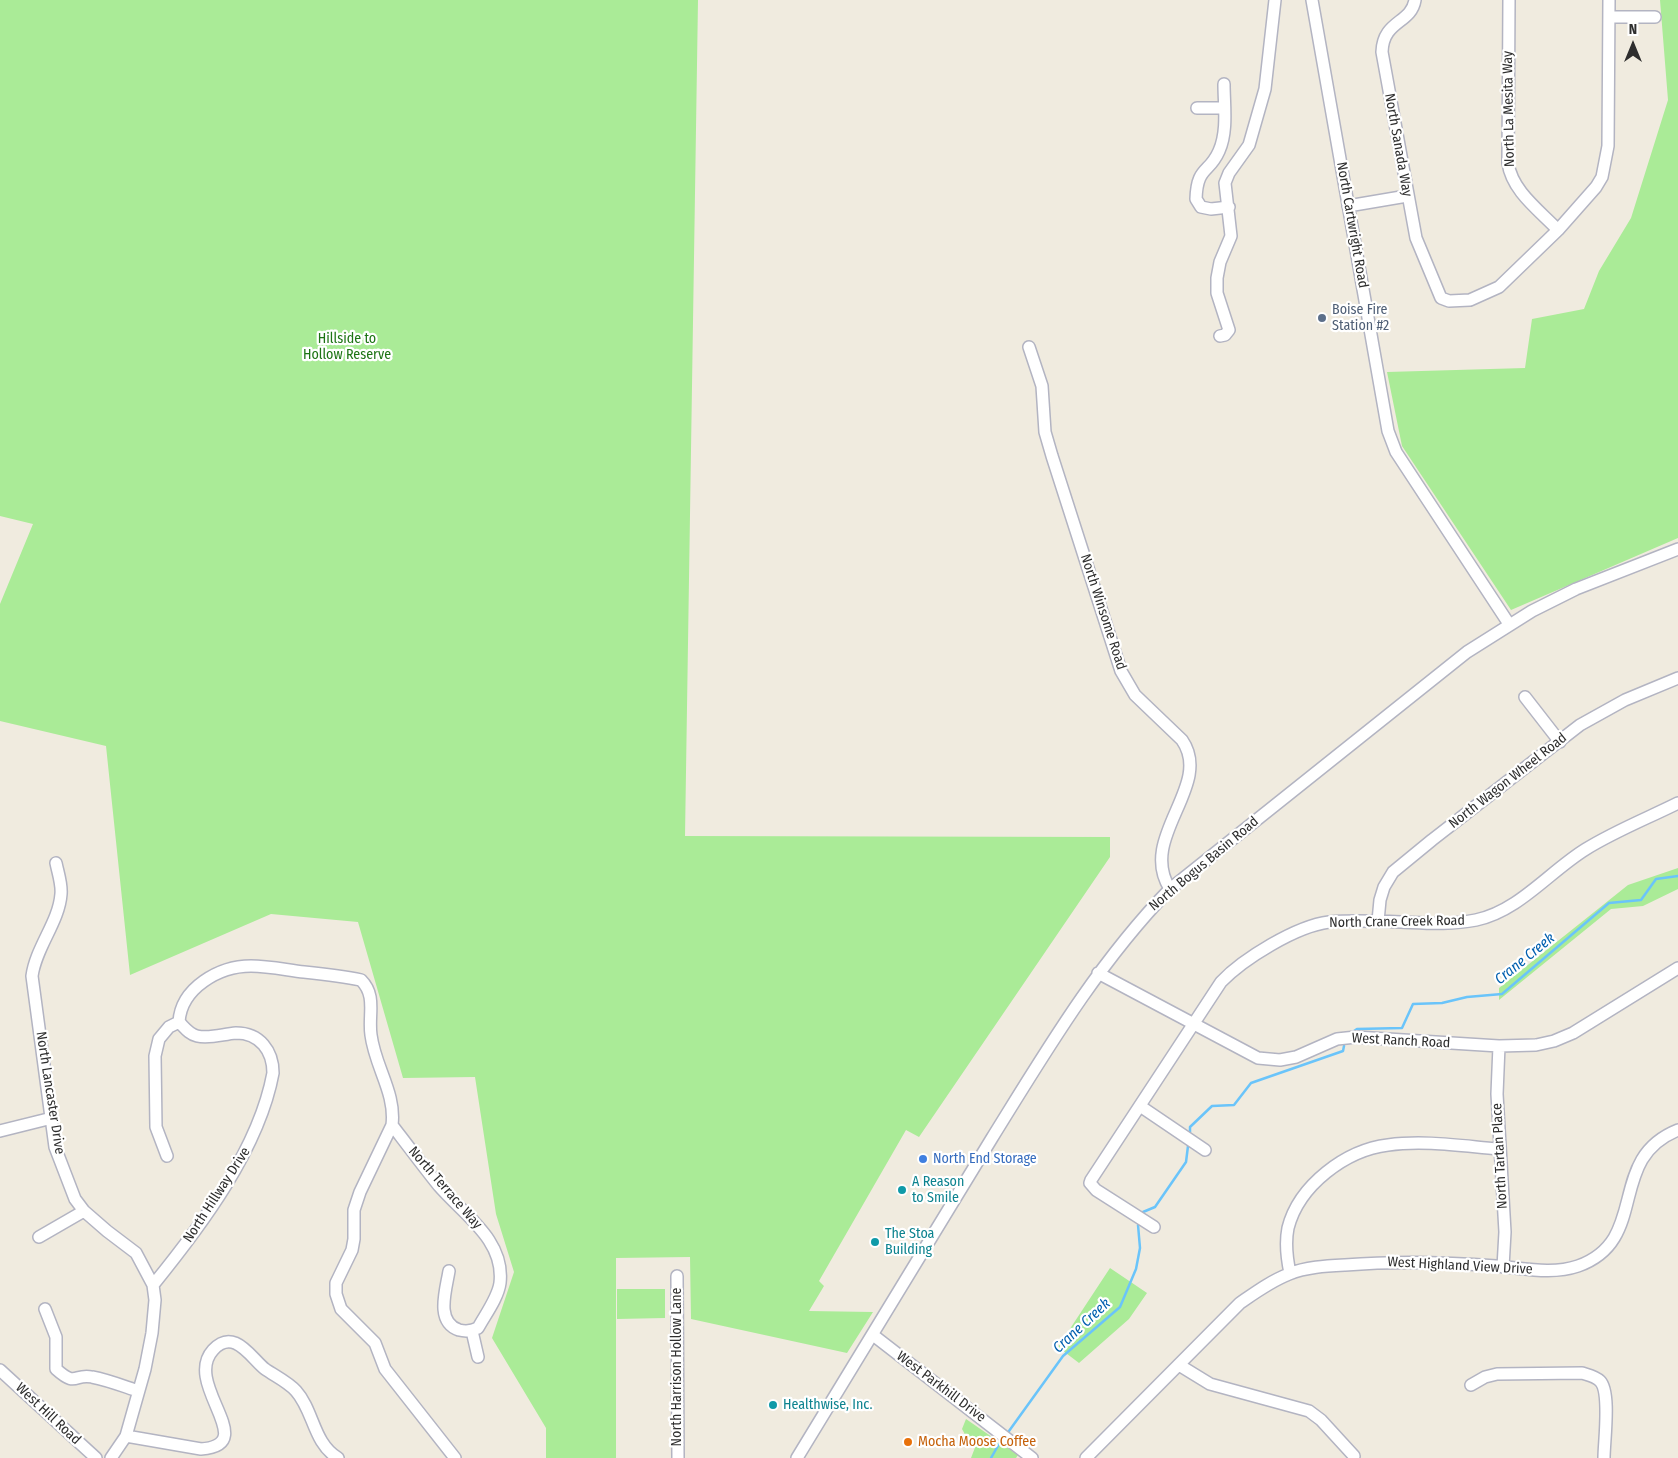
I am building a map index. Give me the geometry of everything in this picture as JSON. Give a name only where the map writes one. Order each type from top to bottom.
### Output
[{"type":"street","points":[[1220,336],[1225,335],[1229,330],[1217,293],[1220,262],[1232,236],[1225,183],[1229,173],[1249,145],[1265,89],[1275,0]]},
{"type":"street","name":"North Cartwright Road","points":[[1312,0],[1388,431],[1396,452],[1509,624]]},
{"type":"street","name":"North Sanada Way","points":[[1415,0],[1409,14],[1387,31],[1382,41],[1382,52],[1416,238],[1441,298],[1459,301],[1490,293],[1499,287],[1558,230]]},
{"type":"street","name":"North La Mesita Way","points":[[1509,0],[1508,163],[1510,176],[1517,188],[1558,230]]},
{"type":"street","points":[[1558,230],[1596,187],[1606,162],[1608,0]]},
{"type":"street","points":[[1609,17],[1656,17]]},
{"type":"street","points":[[1224,84],[1222,142],[1218,153],[1199,176],[1196,199],[1201,207],[1212,210],[1229,206]]},
{"type":"street","points":[[1197,108],[1224,108]]},
{"type":"street","points":[[1348,206],[1407,196]]},
{"type":"street","name":"North Winsome Road","points":[[1029,347],[1042,386],[1045,432],[1121,671],[1135,695],[1188,748],[1191,760],[1188,778],[1160,857],[1165,881],[1170,889]]},
{"type":"street","name":"North Bogus Basin Road","points":[[797,1458],[1033,1072],[1098,973],[1141,919],[1170,889],[1375,723],[1467,652],[1509,624],[1576,589],[1678,549]]},
{"type":"street","name":"North Wagon Wheel Road","points":[[1378,921],[1380,900],[1384,887],[1393,872],[1432,840],[1580,725],[1625,700],[1678,678]]},
{"type":"street","points":[[1525,697],[1560,742]]},
{"type":"street","name":"North Crane Creek Road","points":[[1154,1228],[1096,1190],[1090,1183],[1093,1174],[1193,1024],[1231,972],[1266,948],[1311,927],[1327,922],[1378,921],[1456,924],[1496,913],[1512,905],[1588,848],[1678,804]]},
{"type":"street","name":"North Lancaster Drive","points":[[56,863],[61,894],[59,907],[38,952],[32,976],[55,1147],[75,1199],[84,1211],[136,1253],[153,1285],[155,1300],[152,1333],[126,1436],[111,1458]]},
{"type":"street","points":[[167,1156],[156,1127],[155,1056],[159,1039],[169,1027],[179,1022],[180,1013],[185,1001],[193,990],[217,973],[250,966],[361,980],[368,988],[371,996],[371,1035],[377,1064],[393,1104],[392,1125],[360,1192],[354,1210],[352,1250],[336,1283],[336,1294],[341,1309],[375,1343],[385,1368],[455,1458]]},
{"type":"street","name":"West Ranch Road","points":[[1098,973],[1258,1058],[1280,1060],[1296,1057],[1337,1039],[1356,1037],[1499,1046],[1536,1045],[1554,1041],[1678,968]]},
{"type":"street","name":"North Hillway Drive","points":[[153,1285],[180,1252],[250,1145],[273,1073],[271,1057],[262,1041],[237,1033],[198,1036],[188,1032],[179,1022]]},
{"type":"street","name":"North Tartan Place","points":[[1499,1046],[1497,1094],[1498,1149],[1505,1232],[1503,1266]]},
{"type":"street","points":[[1140,1106],[1205,1150]]},
{"type":"street","points":[[0,1131],[52,1118]]},
{"type":"street","name":"North Terrace Way","points":[[392,1125],[440,1187],[474,1220],[488,1238],[499,1262],[500,1286],[478,1328],[472,1331]]},
{"type":"street","name":"West Highland View Drive","points":[[1086,1458],[1240,1303],[1264,1285],[1290,1273],[1315,1267],[1384,1262],[1561,1270],[1580,1265],[1609,1245],[1619,1231],[1624,1218],[1634,1173],[1643,1156],[1654,1144],[1678,1130]]},
{"type":"street","points":[[1290,1273],[1286,1247],[1288,1228],[1295,1210],[1313,1185],[1336,1166],[1362,1152],[1386,1145],[1411,1143],[1498,1149]]},
{"type":"street","points":[[39,1237],[84,1211]]},
{"type":"street","points":[[449,1271],[444,1314],[448,1323],[454,1328],[472,1331],[478,1356]]},
{"type":"street","name":"North Harrison Hollow Lane","points":[[677,1276],[678,1458]]},
{"type":"street","points":[[45,1309],[56,1337],[56,1369],[70,1379],[90,1376],[138,1391]]},
{"type":"street","name":"West Parkhill Drive","points":[[873,1335],[1032,1458]]},
{"type":"street","points":[[126,1436],[201,1449],[213,1448],[222,1443],[225,1433],[224,1424],[205,1378],[204,1368],[207,1358],[214,1349],[224,1344],[232,1343],[246,1349],[263,1367],[296,1391],[316,1432],[324,1444],[338,1458]]},
{"type":"street","points":[[1179,1365],[1210,1384],[1309,1411],[1322,1420],[1354,1456]]},
{"type":"street","name":"West Hill Road","points":[[0,1370],[90,1456]]},
{"type":"street","points":[[1471,1385],[1485,1377],[1497,1374],[1582,1373],[1592,1376],[1600,1381],[1606,1398],[1604,1458]]},
{"type":"green space","name":"Hillside to Hollow Reserve","points":[[0,0],[698,0],[685,836],[1110,837],[1110,857],[919,1137],[906,1130],[819,1281],[824,1286],[809,1311],[873,1312],[847,1353],[691,1319],[690,1257],[616,1258],[616,1458],[546,1458],[546,1428],[492,1338],[514,1272],[496,1214],[475,1077],[403,1078],[358,922],[271,914],[130,975],[106,746],[0,721],[0,604],[33,524],[0,516]]},
{"type":"green space","points":[[1660,0],[1678,0],[1678,538],[1511,610],[1402,446],[1387,372],[1525,368],[1532,319],[1584,309],[1599,271],[1631,218],[1668,100]]},
{"type":"green space","points":[[1678,868],[1678,889],[1643,906],[1611,909],[1499,1000],[1499,988],[1628,885]]},
{"type":"green space","points":[[1110,1268],[1147,1293],[1129,1319],[1079,1363],[1058,1347]]},
{"type":"green space","points":[[617,1289],[665,1289],[665,1318],[617,1319]]},
{"type":"green space","points":[[966,1419],[1018,1455],[1016,1458],[971,1458],[976,1445],[967,1438],[962,1429]]},
{"type":"waterway","name":"Crane Creek","points":[[1351,1033],[1357,1029],[1402,1028],[1413,1004],[1442,1003],[1467,997],[1502,994],[1609,903],[1641,900],[1656,879],[1678,876]]},
{"type":"waterway","name":"Crane Creek","points":[[1190,1132],[1190,1127],[1212,1106],[1234,1105],[1251,1083],[1343,1051],[1344,1046]]},
{"type":"waterway","name":"Crane Creek","points":[[1143,1212],[1155,1207],[1186,1162],[1188,1146]]},
{"type":"waterway","name":"Crane Creek","points":[[1009,1431],[1063,1356],[1120,1307],[1136,1269],[1140,1248],[1138,1225]]},
{"type":"waterway","name":"Crane Creek","points":[[991,1458],[999,1444]]},
{"type":"place","name":"Boise Fire Station #2","points":[[1322,318]]},
{"type":"place","name":"North End Storage","points":[[923,1159]]},
{"type":"place","name":"A Reason to Smile","points":[[902,1190]]},
{"type":"place","name":"The Stoa Building","points":[[875,1242]]},
{"type":"place","name":"Healthwise, Inc.","points":[[773,1405]]},
{"type":"place","name":"Mocha Moose Coffee","points":[[908,1442]]}]
